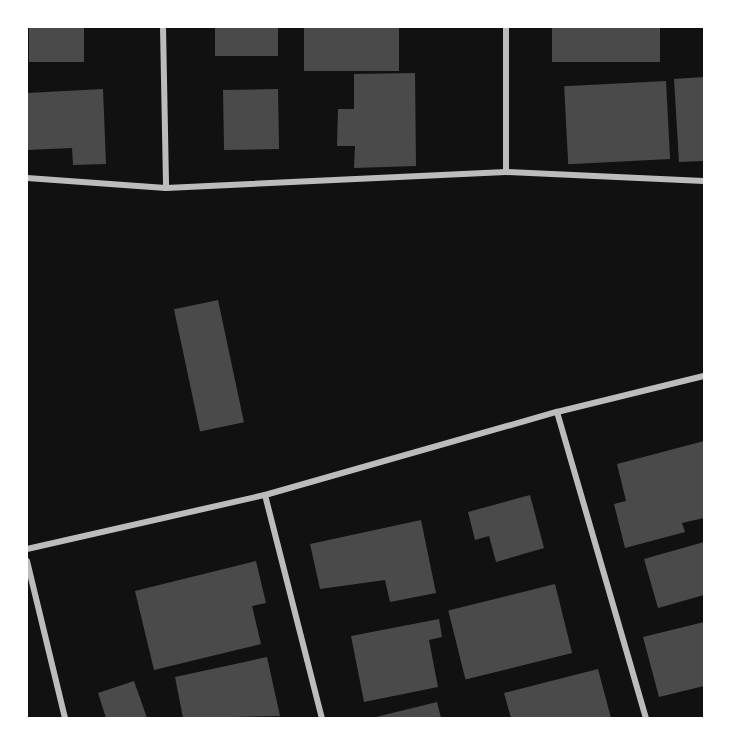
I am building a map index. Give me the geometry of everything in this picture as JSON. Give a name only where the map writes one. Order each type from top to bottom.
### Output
[{"type":"street","points":[[163,27],[166,188]]},
{"type":"street","points":[[506,27],[507,172]]},
{"type":"street","points":[[27,178],[166,188],[507,172],[704,181]]},
{"type":"street","points":[[27,549],[265,495],[557,412],[704,376]]},
{"type":"street","points":[[557,412],[646,718]]},
{"type":"street","points":[[265,495],[322,718]]},
{"type":"street","points":[[27,561],[64,718]]},
{"type":"building","points":[[29,27],[84,27],[84,62],[29,62]]},
{"type":"building","points":[[215,27],[278,27],[278,56],[215,56]]},
{"type":"building","points":[[304,27],[399,27],[399,71],[304,71]]},
{"type":"building","points":[[552,27],[660,27],[660,62],[552,62]]},
{"type":"building","points":[[415,73],[416,166],[354,168],[355,146],[337,146],[338,109],[354,109],[354,74]]},
{"type":"building","points":[[704,77],[704,161],[679,162],[674,79]]},
{"type":"building","points":[[666,81],[670,159],[568,164],[564,86]]},
{"type":"building","points":[[103,89],[106,164],[73,165],[72,148],[27,150],[27,93]]},
{"type":"building","points":[[278,89],[279,149],[224,150],[223,90]]},
{"type":"building","points":[[218,300],[244,422],[200,432],[174,309]]},
{"type":"building","points":[[704,441],[704,518],[682,523],[685,532],[625,548],[614,504],[626,501],[617,464]]},
{"type":"building","points":[[530,495],[544,548],[496,562],[489,536],[475,540],[468,512]]},
{"type":"building","points":[[421,520],[436,593],[390,602],[385,580],[320,589],[310,544]]},
{"type":"building","points":[[704,542],[704,595],[658,608],[644,559]]},
{"type":"building","points":[[256,561],[266,603],[252,606],[261,644],[154,670],[135,591]]},
{"type":"building","points":[[555,584],[572,653],[465,680],[448,611]]},
{"type":"building","points":[[439,619],[442,637],[429,640],[438,687],[364,702],[351,636]]},
{"type":"building","points":[[704,622],[704,686],[659,697],[643,637]]},
{"type":"building","points":[[267,657],[280,716],[183,718],[175,677]]},
{"type":"building","points":[[598,669],[611,718],[511,718],[504,693]]},
{"type":"building","points":[[134,681],[147,718],[106,718],[98,693]]},
{"type":"building","points":[[437,702],[441,718],[376,718],[376,717]]}]
